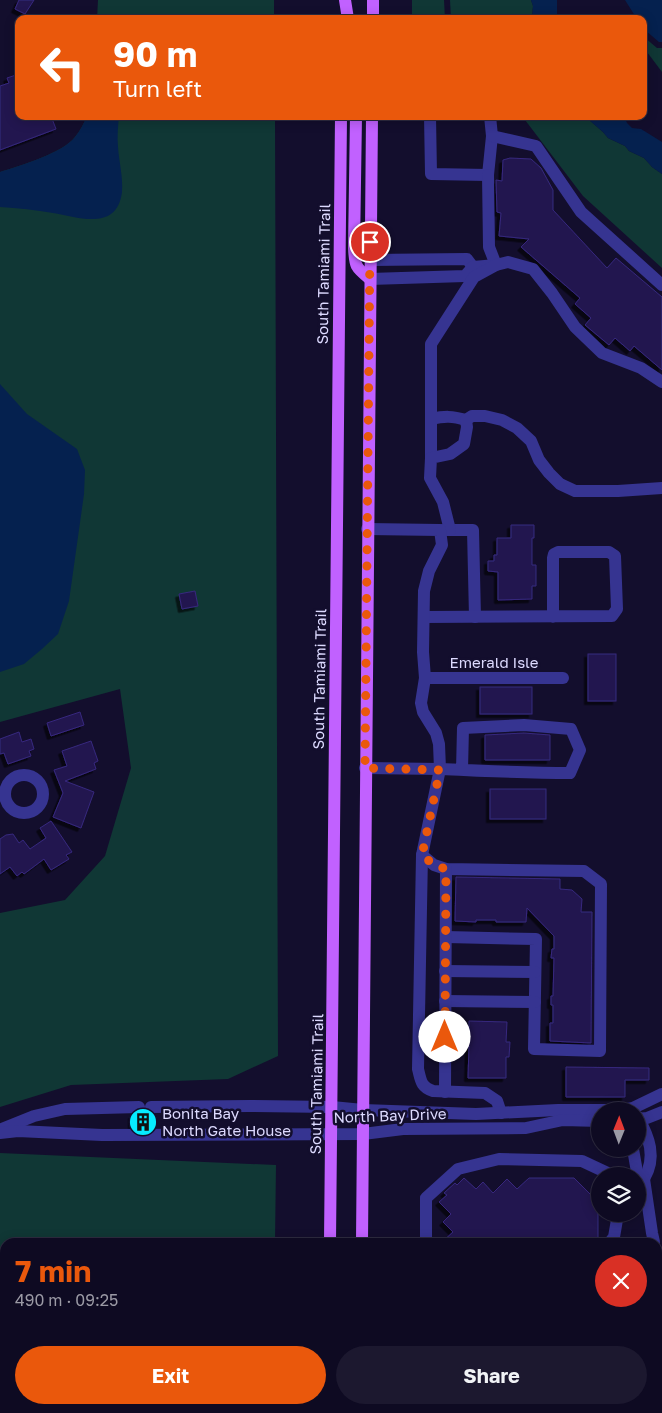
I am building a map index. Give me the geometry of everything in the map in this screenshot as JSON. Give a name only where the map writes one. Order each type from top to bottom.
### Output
[{"type":"main road","points":[[342,15],[344,0]]},
{"type":"main road","points":[[344,0],[347,15]]},
{"type":"main road","points":[[373,0],[373,15]]},
{"type":"main road","name":"South Tamiami Trail","points":[[330,1238],[341,120]]},
{"type":"main road","points":[[356,120],[355,263],[359,270],[370,279]]},
{"type":"main road","points":[[362,1238],[372,120]]},
{"type":"street","points":[[430,120],[431,174],[488,175]]},
{"type":"street","points":[[490,120],[492,136],[488,175],[489,247],[496,264]]},
{"type":"street","points":[[492,136],[536,146],[581,212],[662,285]]},
{"type":"street","points":[[370,260],[467,260],[473,267]]},
{"type":"street","points":[[370,279],[465,276],[473,267],[508,262],[533,269],[575,327],[602,353],[642,368],[662,382]]},
{"type":"street","points":[[496,264],[474,277],[432,344],[430,478],[443,502],[445,530],[442,545],[425,580],[424,591],[423,652],[426,678],[421,702],[423,712],[436,733],[439,744],[440,770],[422,855],[418,1069],[421,1083],[426,1089],[433,1092],[485,1093],[497,1102],[501,1113]]},
{"type":"street","points":[[431,418],[453,416],[466,420]]},
{"type":"street","points":[[466,420],[472,416],[485,416],[502,420],[517,428],[531,441],[549,473],[560,484],[575,491],[662,488]]},
{"type":"street","points":[[431,458],[450,454],[464,444],[467,428],[466,420]]},
{"type":"street","points":[[367,529],[473,530],[475,617]]},
{"type":"street","points":[[424,617],[553,617],[612,616],[617,609],[615,556],[609,552],[558,552],[554,554],[553,617]]},
{"type":"street","name":"Emerald Isle","points":[[426,678],[563,678]]},
{"type":"street","points":[[365,768],[570,773],[580,750],[572,729],[524,726],[462,728],[462,770]]},
{"type":"street","points":[[422,855],[434,865],[446,869],[584,871],[601,884],[600,1051],[534,1049],[536,939],[446,937]]},
{"type":"street","points":[[445,1092],[446,869]]},
{"type":"street","points":[[446,970],[535,972]]},
{"type":"street","points":[[445,1001],[535,1002]]},
{"type":"street","name":"North Bay Drive","points":[[646,1107],[659,1096]]},
{"type":"street","points":[[659,1096],[662,1112]]},
{"type":"street","name":"North Bay Drive","points":[[0,1131],[34,1116],[66,1109],[248,1106],[332,1107],[476,1114],[558,1110],[591,1111]]},
{"type":"street","name":"North Bay Drive","points":[[646,1114],[662,1112]]},
{"type":"street","name":"North Bay Drive","points":[[0,1131],[102,1134],[363,1134],[403,1130],[526,1128],[563,1120],[591,1121]]},
{"type":"street","points":[[646,1133],[651,1151],[649,1170],[646,1173]]},
{"type":"street","points":[[426,1238],[426,1198],[458,1169],[499,1159],[582,1161],[595,1167]]},
{"type":"street","points":[[646,1206],[653,1238]]},
{"type":"street","points":[[613,1238],[617,1222]]},
{"type":"green space","points":[[98,0],[274,0],[274,15],[97,15]]},
{"type":"green space","points":[[412,0],[444,0],[445,15],[412,15]]},
{"type":"green space","points":[[450,0],[531,0],[533,6],[532,15],[451,15]]},
{"type":"green space","points":[[647,40],[657,48],[662,48],[662,72],[647,52]]},
{"type":"green space","points":[[85,120],[275,120],[278,1056],[228,1079],[71,1085],[0,1107],[0,913],[65,900],[105,856],[131,768],[120,689],[0,722],[0,172],[51,154],[69,143]]},
{"type":"green space","points":[[525,120],[589,120],[608,138],[644,158],[662,174],[662,268],[583,196]]},
{"type":"green space","points":[[0,1153],[276,1165],[275,1238],[0,1238]]},
{"type":"water","points":[[531,0],[557,0],[557,15],[532,15]]},
{"type":"water","points":[[625,0],[662,0],[662,42],[659,42],[647,32],[647,15],[634,15]]},
{"type":"water","points":[[85,120],[119,120],[118,143],[122,192],[119,205],[113,213],[105,217],[84,219],[40,211],[0,207],[0,172],[51,154],[69,143]]},
{"type":"water","points":[[589,120],[626,120],[632,128],[641,129],[662,142],[662,174],[644,158],[608,138]]},
{"type":"water","points":[[0,384],[27,414],[77,449],[85,470],[84,494],[69,601],[58,634],[24,664],[0,672]]},
{"type":"building","points":[[19,0],[34,0],[25,14],[15,9]]},
{"type":"building","points":[[15,75],[15,120],[53,120],[56,129],[0,150],[0,86],[9,83],[7,78]]},
{"type":"building","points":[[510,158],[531,159],[541,168],[553,190],[553,210],[607,268],[616,258],[662,297],[662,370],[634,346],[630,351],[615,338],[609,345],[585,325],[591,318],[575,304],[580,298],[521,247],[529,239],[499,236],[501,213],[497,212],[496,180],[502,181],[503,160]]},
{"type":"building","points":[[511,525],[534,525],[532,565],[536,565],[536,586],[532,586],[532,599],[498,600],[498,572],[488,571],[488,561],[494,561],[494,555],[497,555],[497,538],[511,538]]},
{"type":"building","points":[[195,591],[198,606],[182,609],[179,594]]},
{"type":"building","points":[[588,654],[616,654],[616,701],[588,701]]},
{"type":"building","points":[[480,687],[532,687],[532,714],[480,714]]},
{"type":"building","points":[[80,712],[84,725],[51,736],[47,723]]},
{"type":"building","points":[[19,732],[22,742],[31,739],[34,749],[29,751],[31,756],[8,764],[4,753],[0,754],[0,739]]},
{"type":"building","points":[[524,733],[550,735],[550,760],[485,760],[485,735]]},
{"type":"building","points":[[91,741],[98,761],[94,763],[96,769],[65,781],[94,792],[81,828],[53,817],[63,793],[54,770],[67,766],[62,751]]},
{"type":"building","points":[[490,789],[546,789],[546,819],[490,819]]},
{"type":"building","points":[[51,821],[72,852],[66,855],[69,859],[51,870],[44,859],[24,874],[22,872],[17,876],[10,867],[0,874],[0,839],[6,835],[13,834],[19,843],[23,840],[30,849],[46,838],[40,828]]},
{"type":"building","points":[[456,877],[560,879],[560,889],[572,890],[582,899],[581,912],[592,912],[591,1043],[550,1041],[550,1023],[553,1023],[551,996],[553,996],[554,958],[551,958],[552,949],[554,949],[554,936],[527,908],[526,922],[496,922],[496,920],[476,920],[476,922],[455,921]]},
{"type":"building","points":[[469,1021],[507,1022],[506,1042],[510,1042],[509,1057],[506,1057],[506,1078],[468,1078],[469,1046],[461,1043],[469,1035]]},
{"type":"building","points":[[566,1067],[649,1068],[649,1080],[625,1080],[625,1097],[566,1097]]},
{"type":"building","name":"Bonita Bay North Gate House","points":[[145,1112],[154,1115],[154,1127],[132,1127],[132,1115],[139,1115]]},
{"type":"building","points":[[464,1178],[476,1189],[483,1182],[493,1193],[507,1179],[517,1189],[529,1178],[574,1178],[591,1195],[591,1222],[598,1222],[598,1238],[446,1238],[453,1232],[443,1222],[451,1214],[439,1202],[447,1195],[444,1193],[455,1183],[457,1185]]},
{"type":"place","name":"Bonita Bay North Gate House","points":[[143,1122]]},
{"type":"route","points":[[370,242],[365,768],[440,770],[422,855],[434,865],[446,869],[445,1037]]}]
